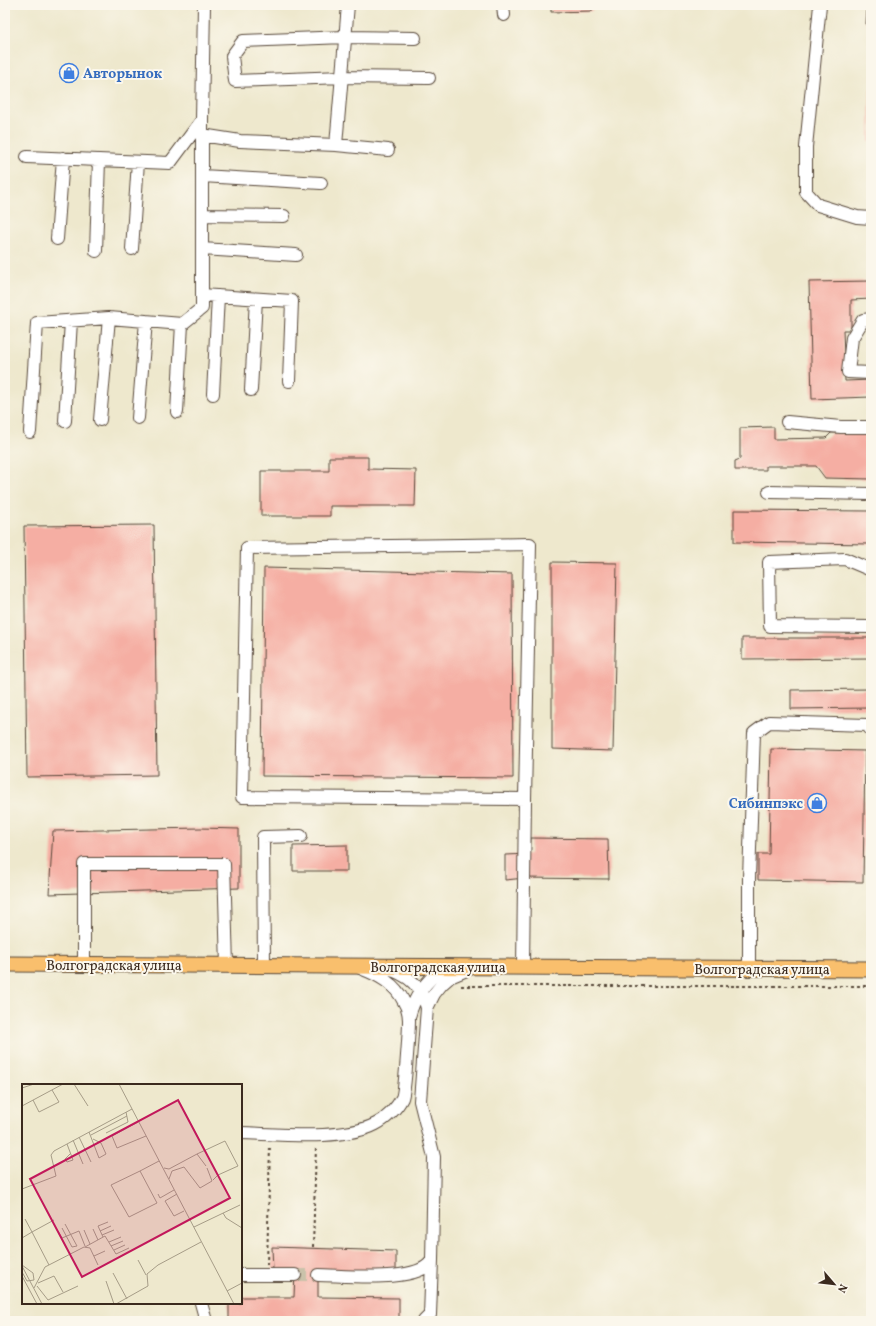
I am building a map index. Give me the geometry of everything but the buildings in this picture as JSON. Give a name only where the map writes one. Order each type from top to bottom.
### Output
[{"type":"main road","name":"Волгоградская улица","points":[[5,964],[871,969]]},
{"type":"lane","points":[[30,432],[37,323],[109,318],[182,324],[202,308],[202,120],[204,5]]},
{"type":"lane","points":[[336,145],[348,5]]},
{"type":"lane","points":[[820,5],[806,147],[806,192],[818,205],[857,216],[871,218]]},
{"type":"lane","points":[[415,38],[345,37],[243,41],[232,56],[235,81],[342,77],[429,78]]},
{"type":"lane","points":[[27,157],[170,164],[202,120]]},
{"type":"lane","points":[[202,135],[240,141],[336,145],[388,150]]},
{"type":"lane","points":[[57,239],[63,158]]},
{"type":"lane","points":[[96,251],[98,160]]},
{"type":"lane","points":[[132,249],[138,162]]},
{"type":"lane","points":[[202,176],[321,183]]},
{"type":"lane","points":[[202,215],[284,216]]},
{"type":"lane","points":[[202,249],[296,255]]},
{"type":"lane","points":[[202,295],[292,301],[289,381]]},
{"type":"lane","points":[[213,394],[218,296]]},
{"type":"lane","points":[[251,390],[256,298]]},
{"type":"lane","points":[[100,420],[109,318]]},
{"type":"lane","points":[[65,421],[71,320]]},
{"type":"lane","points":[[871,320],[863,320],[852,338],[848,372],[871,373]]},
{"type":"lane","points":[[138,418],[146,321]]},
{"type":"lane","points":[[177,412],[182,324]]},
{"type":"lane","points":[[787,422],[841,427],[871,427]]},
{"type":"lane","points":[[769,492],[871,494]]},
{"type":"lane","points":[[522,967],[530,544],[247,548],[242,797],[525,799]]},
{"type":"lane","points":[[871,570],[845,559],[769,562],[770,626],[871,627]]},
{"type":"lane","points":[[749,969],[749,878],[754,734],[768,722],[867,725],[871,730]]},
{"type":"lane","points":[[264,966],[263,837],[301,836]]},
{"type":"lane","points":[[84,965],[84,864],[224,864],[227,966]]},
{"type":"lane","points":[[357,966],[372,972],[394,987],[405,1003],[409,1018]]},
{"type":"lane","points":[[379,966],[396,971],[407,977],[421,991],[428,1008]]},
{"type":"lane","points":[[242,1133],[342,1134],[361,1131],[377,1124],[393,1110],[402,1097],[409,1018],[414,1002],[428,981],[444,967]]},
{"type":"lane","points":[[424,1321],[430,1315],[434,1157],[420,1101],[428,1008],[434,994],[450,977],[473,967]]},
{"type":"lane","points":[[318,1275],[404,1275],[429,1266],[432,1260]]},
{"type":"lane","points":[[242,1275],[295,1275]]},
{"type":"lane","points":[[201,1304],[206,1321]]},
{"type":"path","points":[[454,986],[871,986]]},
{"type":"path","points":[[266,1275],[270,1133]]},
{"type":"path","points":[[313,1247],[316,1134]]},
{"type":"tunnel","points":[[295,1275],[318,1275]]},
{"type":"place","name":"Авторынок","points":[[69,73]]},
{"type":"place","name":"Сибинпэкс","points":[[817,803]]}]
